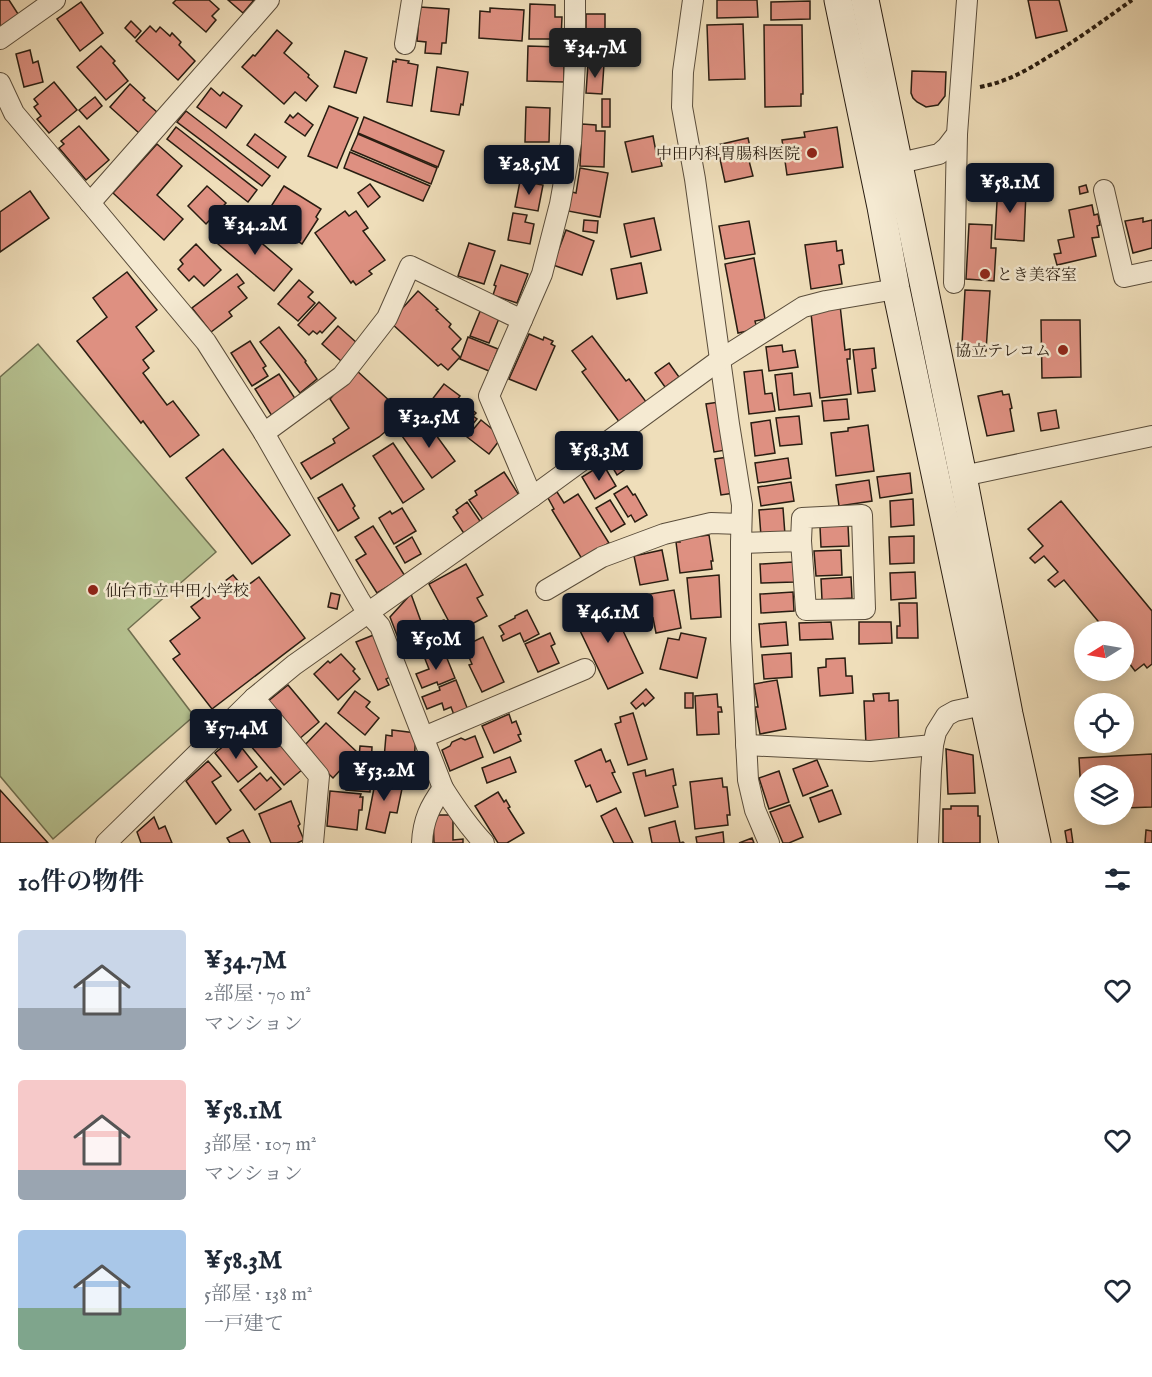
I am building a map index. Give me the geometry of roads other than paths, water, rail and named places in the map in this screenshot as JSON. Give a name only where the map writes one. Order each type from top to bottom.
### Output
[{"type":"street","points":[[0,39],[55,0]]},
{"type":"street","points":[[90,202],[269,0]]},
{"type":"street","points":[[405,44],[412,0]]},
{"type":"street","points":[[531,497],[489,396],[542,274],[560,204],[571,143],[575,62],[574,0]]},
{"type":"street","points":[[693,0],[683,72],[682,107],[695,178],[742,505],[741,640],[748,780],[755,810],[769,843]]},
{"type":"street","points":[[838,0],[886,166],[963,476],[1009,714],[1037,843]]},
{"type":"street","points":[[865,0],[886,166],[896,289],[1013,843]]},
{"type":"street","points":[[954,283],[957,134],[967,0]]},
{"type":"street","points":[[0,83],[14,113],[206,342],[264,433],[367,612],[380,626],[443,788],[484,843]]},
{"type":"street","points":[[886,166],[939,154],[957,134]]},
{"type":"street","points":[[1104,190],[1124,277],[1152,271]]},
{"type":"street","points":[[264,433],[342,376],[387,318],[410,266],[522,320]]},
{"type":"street","points":[[106,843],[127,834],[254,698],[294,665],[721,359],[803,307],[896,289]]},
{"type":"street","points":[[963,476],[1152,436]]},
{"type":"street","points":[[862,515],[864,609],[807,610],[801,541],[802,518],[862,515]]},
{"type":"street","points":[[546,590],[602,557],[664,534],[711,523],[741,533],[801,541]]},
{"type":"street","points":[[424,737],[585,669]]},
{"type":"street","points":[[254,698],[319,776],[313,843]]},
{"type":"street","points":[[928,843],[933,745],[936,732],[946,716],[955,711],[983,705]]},
{"type":"street","points":[[746,745],[870,751],[933,745]]},
{"type":"street","points":[[422,843],[431,805],[443,788]]},
{"type":"place","name":"中田内科胃腸科医院","points":[[812,153]]},
{"type":"place","name":"とき美容室","points":[[985,274]]},
{"type":"place","name":"協立テレコム","points":[[1063,350]]},
{"type":"place","name":"仙台市立中田小学校","points":[[93,590]]}]
